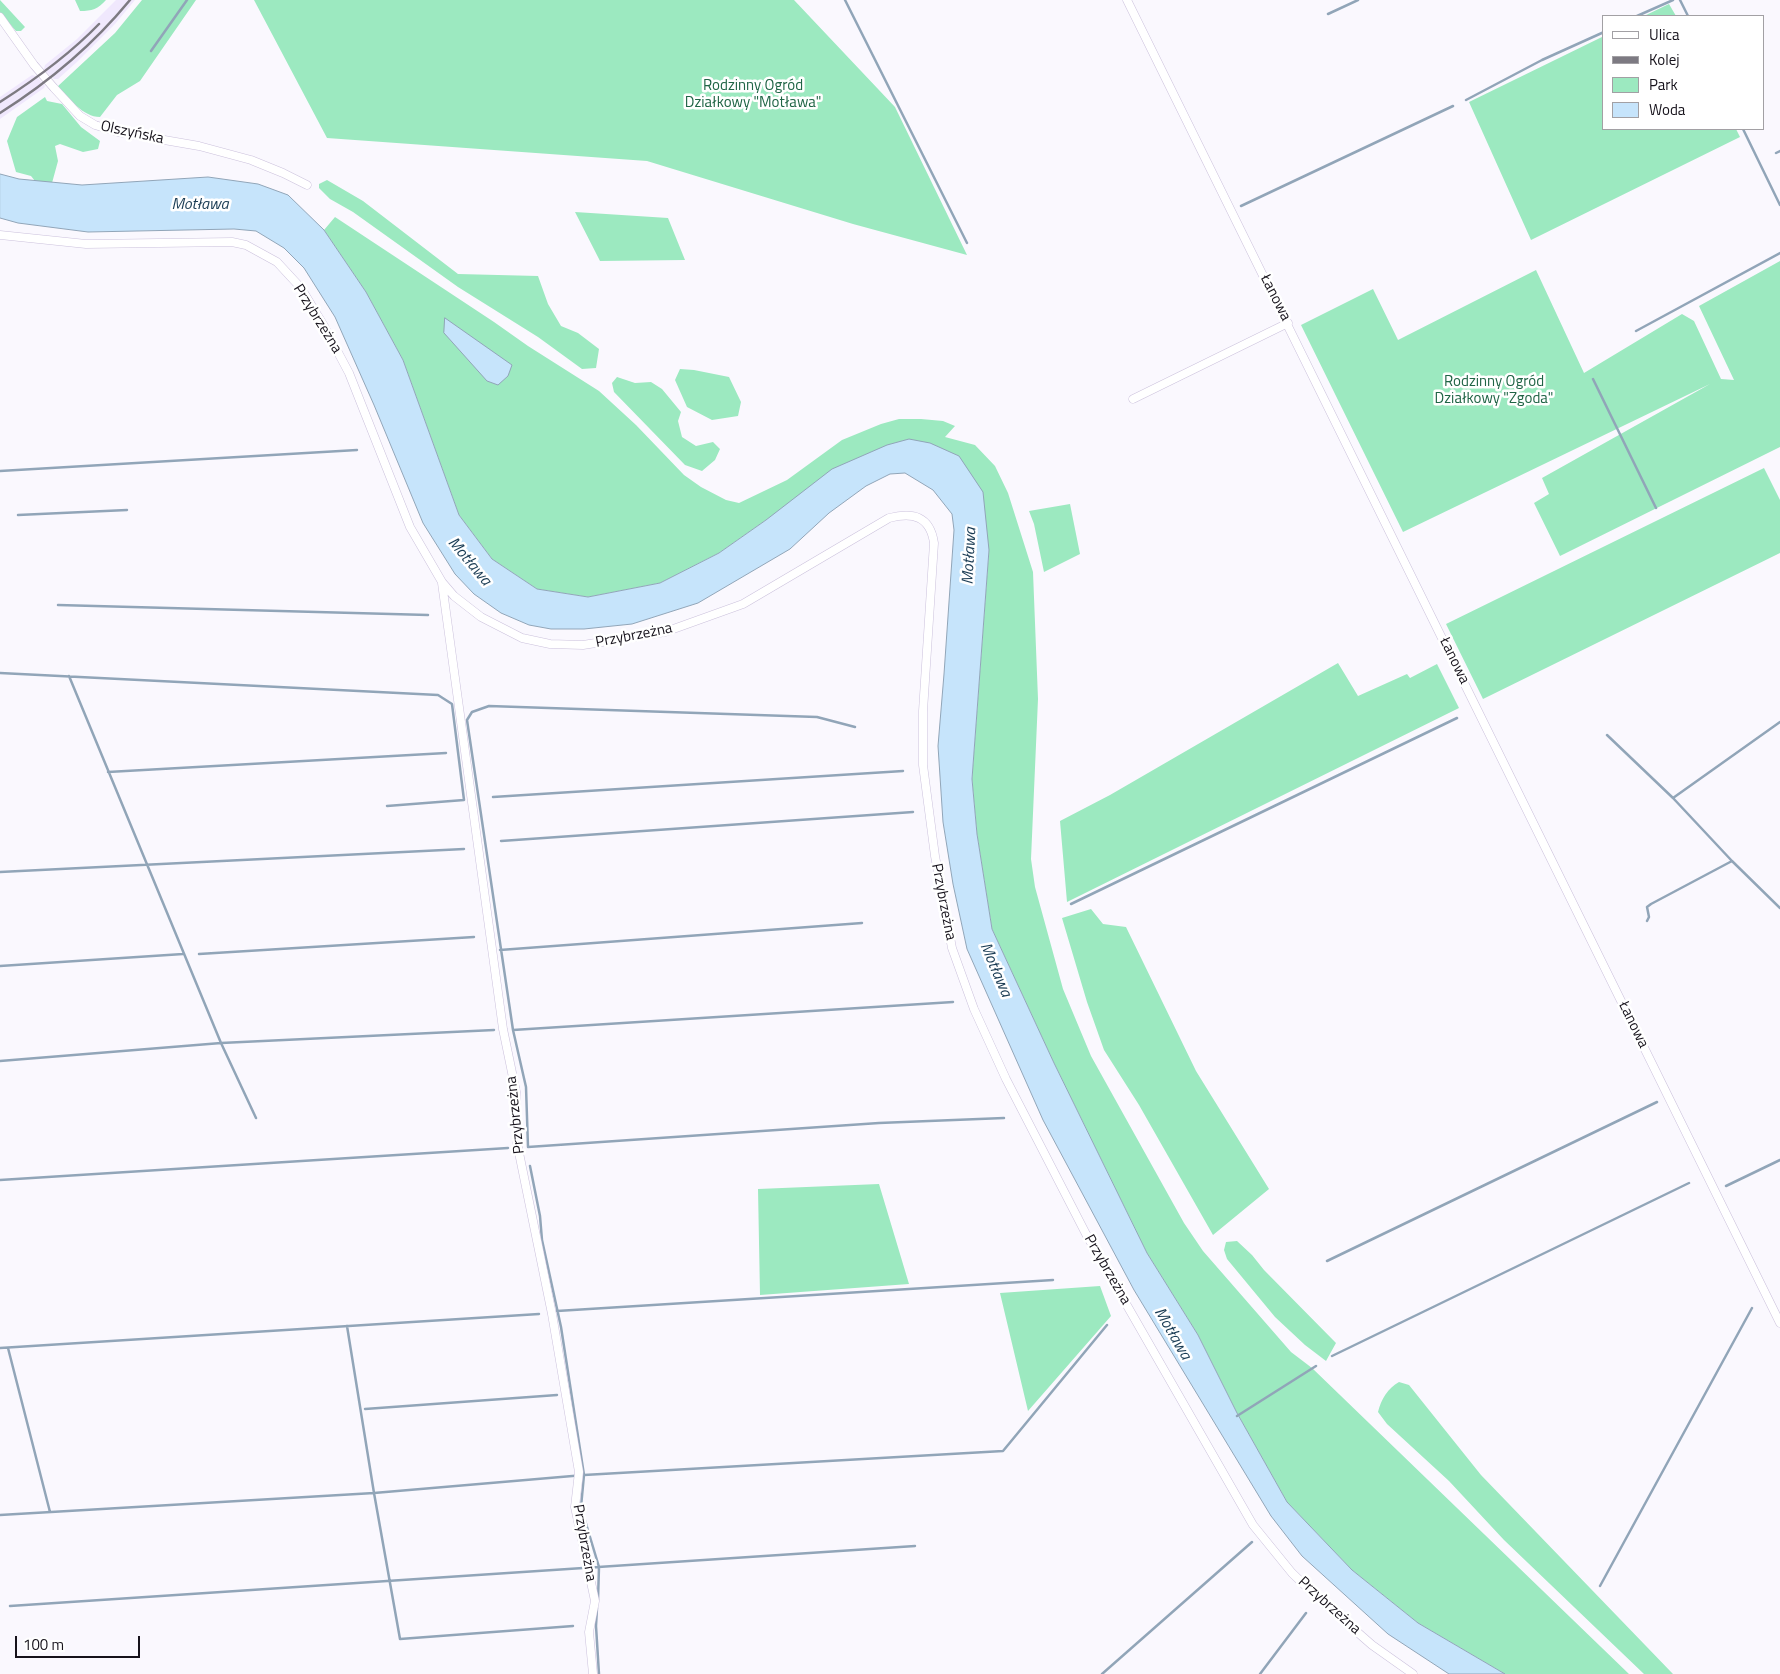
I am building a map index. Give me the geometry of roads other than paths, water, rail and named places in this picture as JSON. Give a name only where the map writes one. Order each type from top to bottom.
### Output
[{"type":"street","name":"Łanowa","points":[[1127,0],[1780,1323]]},
{"type":"street","name":"Olszyńska","points":[[0,17],[34,66],[80,116],[95,125],[118,132],[199,146],[251,160],[307,185]]},
{"type":"street","name":"Przybrzeżna","points":[[0,235],[86,244],[232,242],[258,250],[277,262],[301,288],[349,373],[410,527],[442,582],[454,596],[481,617],[522,638],[550,644],[583,645],[665,632],[742,604],[889,518],[904,514],[916,517],[925,523],[932,532],[934,543],[923,712],[924,765],[935,856],[952,948],[974,1009],[1006,1079],[1086,1234],[1253,1525],[1292,1573],[1314,1595],[1372,1645],[1413,1674]]},
{"type":"street","points":[[1133,399],[1288,323]]},
{"type":"street","name":"Przybrzeżna","points":[[442,582],[504,1029],[516,1092],[516,1144],[552,1314],[579,1472],[575,1507],[595,1601],[589,1632],[593,1674]]},
{"type":"water","name":"Motława","points":[[0,174],[19,179],[82,185],[208,177],[258,184],[288,195],[324,230],[366,292],[403,360],[459,515],[492,559],[537,589],[588,597],[660,583],[719,553],[766,520],[832,469],[887,445],[909,439],[930,443],[959,456],[983,492],[989,550],[972,779],[977,834],[992,929],[1054,1063],[1147,1253],[1198,1335],[1237,1413],[1287,1502],[1352,1570],[1418,1623],[1505,1674],[1449,1674],[1388,1634],[1302,1556],[1271,1516],[1134,1290],[1043,1120],[967,949],[953,884],[943,822],[938,746],[954,530],[952,514],[933,490],[905,473],[890,474],[866,486],[829,513],[790,549],[698,603],[632,624],[584,629],[551,629],[529,625],[501,613],[474,594],[455,574],[423,523],[335,317],[304,268],[284,248],[256,231],[234,229],[88,232],[18,223],[0,218]]},
{"type":"water","points":[[445,318],[512,365],[508,376],[498,385],[487,381],[444,333]]},
{"type":"waterway","points":[[151,51],[187,0]]},
{"type":"waterway","points":[[845,0],[967,243]]},
{"type":"waterway","points":[[1328,14],[1358,0]]},
{"type":"waterway","points":[[1639,15],[1673,0]]},
{"type":"waterway","points":[[1680,0],[1688,15]]},
{"type":"waterway","points":[[1466,100],[1542,60],[1602,33]]},
{"type":"waterway","points":[[1241,206],[1453,106]]},
{"type":"waterway","points":[[1743,130],[1780,205]]},
{"type":"waterway","points":[[1776,153],[1780,151]]},
{"type":"waterway","points":[[1636,331],[1780,253]]},
{"type":"waterway","points":[[1593,379],[1656,508]]},
{"type":"waterway","points":[[0,471],[357,450]]},
{"type":"waterway","points":[[18,515],[127,510]]},
{"type":"waterway","points":[[58,605],[428,615]]},
{"type":"waterway","points":[[0,673],[438,695],[452,704],[464,800],[387,806]]},
{"type":"waterway","points":[[69,676],[221,1043],[256,1118]]},
{"type":"waterway","points":[[855,727],[817,717],[489,706],[472,712],[467,720],[513,1030],[526,1087],[528,1147],[879,1123],[1004,1118]]},
{"type":"waterway","points":[[1071,904],[1457,718]]},
{"type":"waterway","points":[[1607,735],[1673,798],[1780,722]]},
{"type":"waterway","points":[[108,772],[446,753]]},
{"type":"waterway","points":[[493,797],[903,771]]},
{"type":"waterway","points":[[1673,798],[1732,861],[1780,908]]},
{"type":"waterway","points":[[501,841],[913,812]]},
{"type":"waterway","points":[[0,872],[464,849]]},
{"type":"waterway","points":[[1647,921],[1649,917],[1647,907],[1651,904],[1732,861]]},
{"type":"waterway","points":[[500,950],[862,923]]},
{"type":"waterway","points":[[199,954],[474,937]]},
{"type":"waterway","points":[[0,966],[183,954]]},
{"type":"waterway","points":[[513,1030],[953,1002]]},
{"type":"waterway","points":[[0,1061],[221,1043],[494,1030]]},
{"type":"waterway","points":[[1327,1261],[1657,1102]]},
{"type":"waterway","points":[[0,1180],[508,1148]]},
{"type":"waterway","points":[[1726,1186],[1780,1160]]},
{"type":"waterway","points":[[530,1166],[540,1216],[542,1240],[561,1327],[584,1475],[581,1507],[599,1567],[598,1600]]},
{"type":"waterway","points":[[1332,1356],[1689,1183]]},
{"type":"waterway","points":[[557,1311],[1053,1280]]},
{"type":"waterway","points":[[1600,1586],[1752,1308]]},
{"type":"waterway","points":[[0,1348],[539,1314]]},
{"type":"waterway","points":[[0,1515],[374,1493],[584,1475],[1003,1451],[1107,1325]]},
{"type":"waterway","points":[[347,1326],[400,1639],[573,1626]]},
{"type":"waterway","points":[[8,1348],[50,1512]]},
{"type":"waterway","points":[[1237,1416],[1316,1366]]},
{"type":"waterway","points":[[365,1409],[557,1395]]},
{"type":"waterway","points":[[1102,1674],[1252,1542]]},
{"type":"waterway","points":[[10,1606],[915,1546]]},
{"type":"waterway","points":[[597,1608],[596,1626],[599,1674]]},
{"type":"waterway","points":[[1260,1674],[1306,1613]]},
{"type":"railway","points":[[0,113],[36,89],[70,62],[116,17],[130,0]]},
{"type":"railway","points":[[0,102],[52,66],[99,24]]},
{"type":"park label","name":"Rodzinny Ogród Działkowy \"Motława\"","points":[[753,94]]},
{"type":"park label","name":"Rodzinny Ogród Działkowy \"Zgoda\"","points":[[1494,390]]}]
